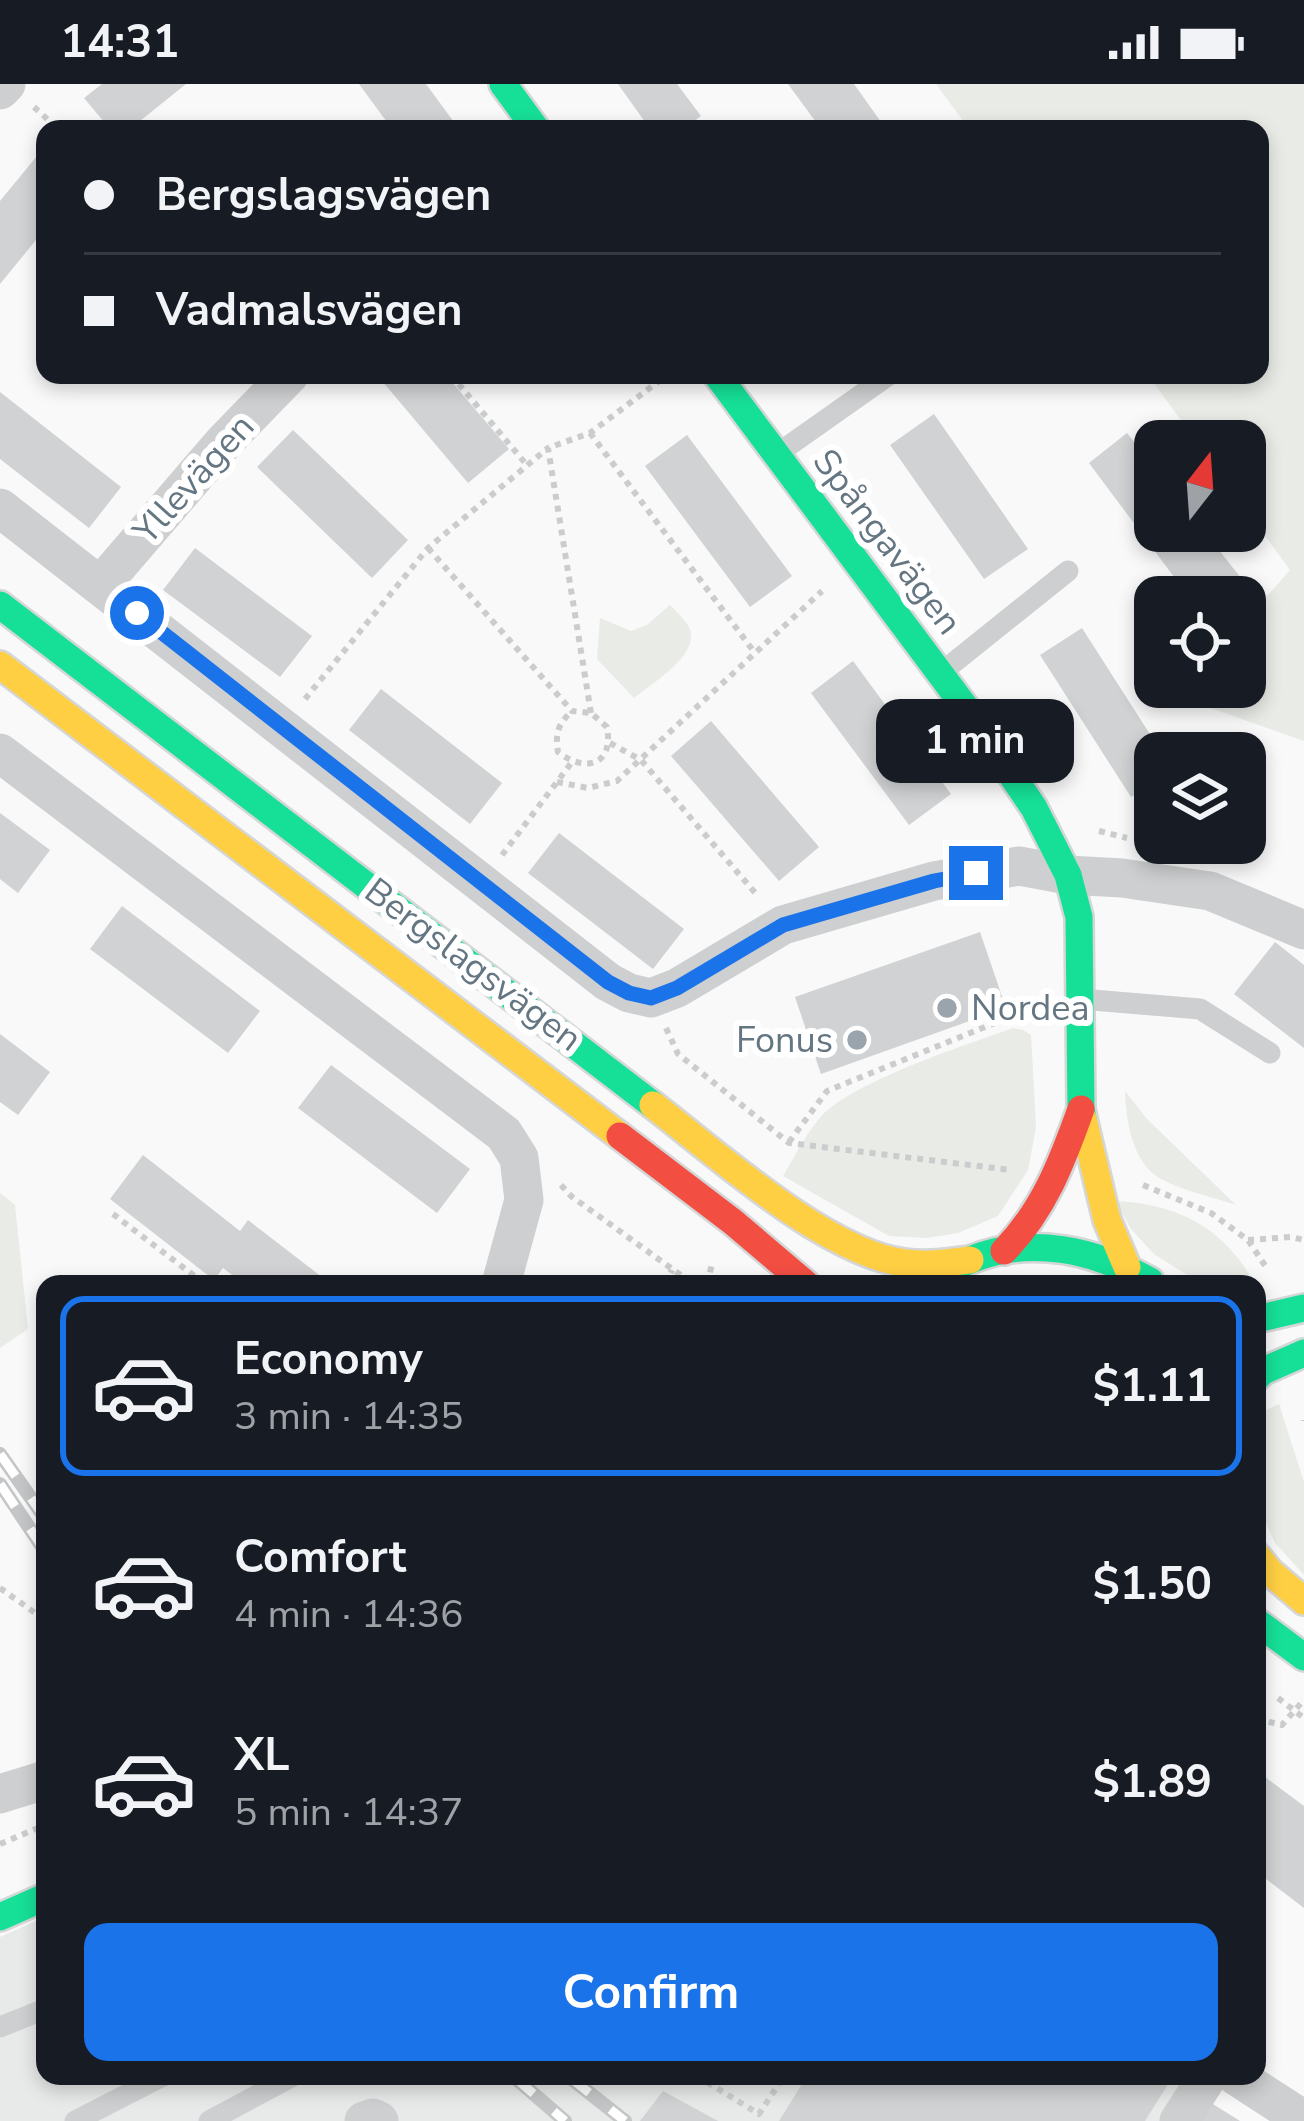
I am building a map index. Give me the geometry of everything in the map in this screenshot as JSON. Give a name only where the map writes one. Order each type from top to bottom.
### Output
[{"type":"main road","points":[[503,84],[529,120]]},
{"type":"main road","name":"Spångavägen","points":[[725,384],[940,673],[1034,808],[1068,875],[1079,917],[1081,1109],[1107,1220],[1127,1268]]},
{"type":"main road","name":"Bergslagsvägen","points":[[0,605],[830,1236],[889,1262],[924,1265],[970,1260]]},
{"type":"main road","name":"Bergslagsvägen","points":[[0,665],[734,1222],[796,1275]]},
{"type":"main road","name":"Spångavägen","points":[[1004,1251],[1029,1228],[1058,1175],[1081,1109]]},
{"type":"main road","points":[[944,1275],[970,1260],[1042,1247],[1094,1255],[1138,1275]]},
{"type":"main road","points":[[1266,1317],[1304,1308]]},
{"type":"main road","points":[[1266,1372],[1304,1353]]},
{"type":"main road","points":[[1266,1567],[1304,1601]]},
{"type":"main road","points":[[1266,1629],[1304,1657]]},
{"type":"main road","points":[[0,1917],[36,1901]]},
{"type":"street","name":"Yllevägen","points":[[101,585],[280,384]]},
{"type":"street","name":"Bergslagsvägen","points":[[0,508],[608,982],[651,998]]},
{"type":"street","points":[[0,753],[504,1134],[519,1157],[524,1200],[503,1275]]},
{"type":"street","points":[[651,998],[677,988],[783,925],[934,881],[1019,866],[1210,891],[1304,930]]},
{"type":"street","points":[[0,1794],[36,1783]]},
{"type":"street","points":[[1179,2121],[1202,2085]]},
{"type":"street","points":[[1250,2085],[1304,2120]]},
{"type":"street","points":[[364,2121],[379,2121]]},
{"type":"lane","name":"Spångavägen","points":[[776,455],[876,384]]},
{"type":"lane","name":"Spångavägen","points":[[940,673],[1068,571]]},
{"type":"lane","points":[[1080,1000],[1200,1009],[1270,1053]]},
{"type":"lane","points":[[0,2027],[36,2013]]},
{"type":"lane","points":[[75,2121],[145,2085]]},
{"type":"lane","points":[[209,2121],[276,2085]]},
{"type":"path","points":[[459,384],[527,465]]},
{"type":"path","points":[[283,727],[428,548],[548,448],[590,434],[655,384]]},
{"type":"path","points":[[590,434],[755,653]]},
{"type":"path","points":[[548,448],[591,713]]},
{"type":"path","points":[[428,548],[572,711],[591,713],[607,727],[610,743],[603,757],[590,764],[572,762],[558,752],[555,734],[572,711]]},
{"type":"path","points":[[556,782],[588,788],[617,781],[822,591]]},
{"type":"path","points":[[610,743],[641,760],[783,925]]},
{"type":"path","points":[[481,883],[572,762]]},
{"type":"path","points":[[651,998],[678,1054],[788,1143],[1020,1171]]},
{"type":"path","points":[[788,1143],[827,1091],[1042,1004]]},
{"type":"path","points":[[1135,1182],[1210,1213],[1248,1240],[1304,1240]]},
{"type":"path","points":[[113,1214],[194,1275]]},
{"type":"path","points":[[670,1275],[672,1270]]},
{"type":"path","points":[[0,1588],[36,1614]]},
{"type":"path","points":[[1266,1721],[1282,1725],[1294,1710],[1304,1718]]},
{"type":"path","points":[[0,1844],[36,1829]]},
{"type":"path","points":[[711,2085],[758,2114],[778,2085]]},
{"type":"shaded area","points":[[936,84],[1304,84],[1304,741],[1210,708],[1266,708],[1266,597],[1290,570],[1266,537],[1266,420],[1181,420],[1155,384],[1269,384],[1269,120],[962,120]]},
{"type":"shaded area","points":[[670,605],[689,627],[688,648],[673,667],[634,698],[597,659],[600,618],[631,631],[647,625]]},
{"type":"shaded area","points":[[1013,1028],[1031,1035],[1036,1127],[1028,1170],[998,1216],[958,1233],[926,1238],[889,1236],[783,1176],[818,1120],[854,1092]]},
{"type":"shaded area","points":[[1125,1091],[1147,1119],[1236,1205],[1179,1187],[1151,1172],[1132,1140]]},
{"type":"shaded area","points":[[0,1193],[15,1205],[28,1329],[0,1348]]},
{"type":"shaded area","points":[[1115,1201],[1159,1207],[1197,1222],[1228,1247],[1249,1275],[1187,1275],[1154,1254],[1131,1229]]},
{"type":"shaded area","points":[[1279,1404],[1304,1482],[1304,1575],[1275,1543],[1266,1523],[1266,1410]]},
{"type":"shaded area","points":[[36,1921],[36,2085],[1200,2085],[1184,2121],[0,2121],[0,1937]]},
{"type":"building","points":[[102,84],[186,84],[141,120],[102,120],[84,98]]},
{"type":"building","points":[[359,84],[426,84],[452,120],[385,120]]},
{"type":"building","points":[[618,84],[677,84],[701,116],[695,120],[644,120]]},
{"type":"building","points":[[788,84],[854,84],[880,120],[814,120]]},
{"type":"building","points":[[36,157],[36,240],[0,284],[0,201]]},
{"type":"building","points":[[385,384],[454,384],[509,449],[468,483]]},
{"type":"building","points":[[0,392],[121,487],[89,528],[0,459]]},
{"type":"building","points":[[934,414],[1028,549],[984,579],[890,445]]},
{"type":"building","points":[[293,430],[408,540],[372,578],[257,467]]},
{"type":"building","points":[[1127,433],[1134,442],[1134,523],[1089,463]]},
{"type":"building","points":[[687,435],[792,576],[750,607],[645,466]]},
{"type":"building","points":[[195,548],[312,636],[280,677],[163,590]]},
{"type":"building","points":[[1155,552],[1221,552],[1239,576],[1173,576]]},
{"type":"building","points":[[1082,628],[1149,732],[1134,732],[1134,795],[1131,797],[1040,655]]},
{"type":"building","points":[[853,661],[951,794],[909,825],[811,693]]},
{"type":"building","points":[[381,689],[502,783],[470,824],[349,730]]},
{"type":"building","points":[[711,721],[819,847],[779,881],[671,756]]},
{"type":"building","points":[[0,813],[50,850],[18,893],[0,879]]},
{"type":"building","points":[[559,833],[684,929],[653,969],[528,873]]},
{"type":"building","points":[[122,906],[260,1011],[228,1053],[90,949]]},
{"type":"building","points":[[980,932],[1006,1008],[821,1074],[795,997]]},
{"type":"building","points":[[1275,942],[1304,965],[1304,1048],[1234,994]]},
{"type":"building","points":[[0,1034],[50,1072],[18,1115],[0,1102]]},
{"type":"building","points":[[331,1065],[470,1169],[437,1213],[298,1108]]},
{"type":"building","points":[[143,1155],[240,1231],[248,1220],[319,1275],[232,1275],[223,1268],[218,1275],[208,1275],[110,1199]]},
{"type":"building","points":[[1266,1778],[1304,1806],[1304,1908],[1266,1879]]},
{"type":"building","points":[[801,2085],[1167,2086],[1145,2121],[779,2121]]},
{"type":"building","points":[[663,2091],[718,2121],[640,2121]]},
{"type":"building","points":[[1208,2101],[1240,2121],[1195,2121]]},
{"type":"railway","points":[[0,1454],[36,1505]]},
{"type":"railway","points":[[0,1484],[36,1538]]},
{"type":"railway","points":[[523,2085],[565,2121]]},
{"type":"railway","points":[[579,2085],[625,2121]]},
{"type":"traffic: fast","points":[[503,84],[529,120]]},
{"type":"traffic: fast","points":[[724,384],[974,719],[1034,808],[1068,875],[1079,917],[1083,1119]]},
{"type":"traffic: fast","points":[[0,605],[653,1105]]},
{"type":"traffic: fast","points":[[944,1275],[993,1252],[1039,1247],[1085,1254],[1139,1275]]},
{"type":"traffic: fast","points":[[1266,1317],[1304,1308]]},
{"type":"traffic: fast","points":[[1266,1370],[1304,1353]]},
{"type":"traffic: fast","points":[[1266,1629],[1304,1657]]},
{"type":"traffic: fast","points":[[0,1917],[36,1901]]},
{"type":"traffic: slow","points":[[0,665],[620,1136]]},
{"type":"traffic: slow","points":[[653,1105],[773,1199],[841,1241],[905,1263],[970,1260]]},
{"type":"traffic: slow","points":[[1083,1119],[1107,1220],[1127,1267]]},
{"type":"traffic: slow","points":[[1266,1567],[1304,1601]]},
{"type":"traffic: jam","points":[[1004,1251],[1041,1202],[1081,1109]]},
{"type":"traffic: jam","points":[[620,1136],[795,1275]]},
{"type":"place","name":"Nordea","points":[[947,1008]]},
{"type":"place","name":"Fonus","points":[[857,1040]]},
{"type":"route","points":[[137,613],[608,982],[629,993],[651,998],[677,988],[783,925],[976,873]]}]
